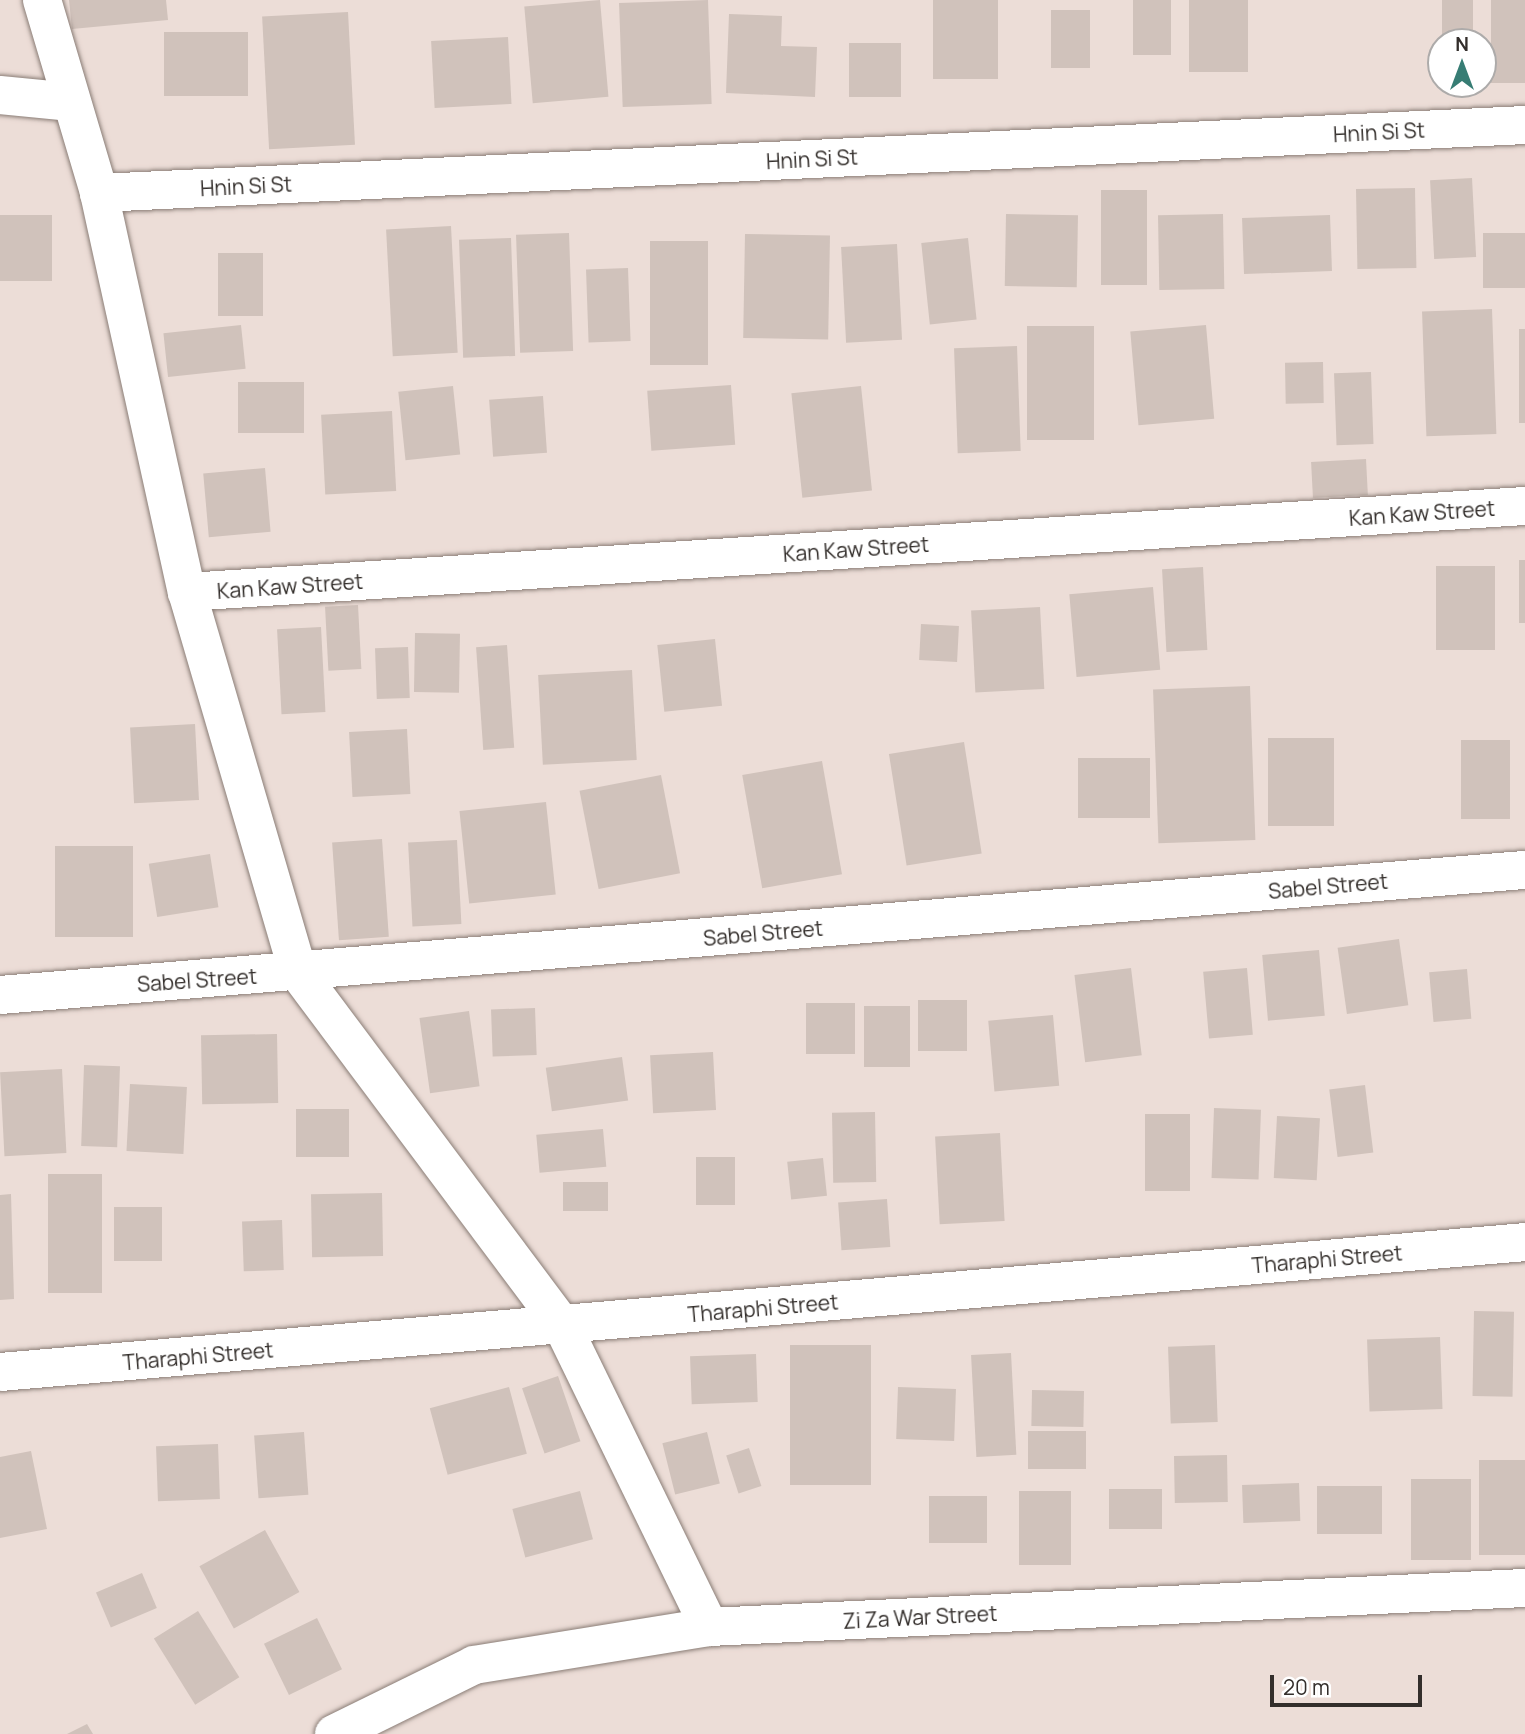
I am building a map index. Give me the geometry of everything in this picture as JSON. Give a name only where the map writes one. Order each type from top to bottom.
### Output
[{"type":"street","points":[[42,0],[99,193],[187,592],[298,972],[562,1325],[709,1628]]},
{"type":"street","points":[[0,95],[72,102]]},
{"type":"street","name":"Hnin Si St","points":[[99,193],[1525,125]]},
{"type":"street","name":"Kan Kaw Street","points":[[187,592],[1525,506]]},
{"type":"street","name":"Sabel Street","points":[[0,995],[1525,870]]},
{"type":"street","name":"Tharaphi Street","points":[[0,1372],[1525,1242]]},
{"type":"street","name":"Zi Za War Street","points":[[334,1734],[474,1665],[709,1628],[1525,1588]]},
{"type":"building","points":[[69,0],[166,0],[168,20],[72,29]]},
{"type":"building","points":[[600,0],[608,97],[533,103],[524,7]]},
{"type":"building","points":[[708,0],[712,104],[623,107],[619,3]]},
{"type":"building","points":[[933,0],[998,0],[998,79],[933,79]]},
{"type":"building","points":[[1133,0],[1171,0],[1171,55],[1133,55]]},
{"type":"building","points":[[1189,0],[1248,0],[1248,72],[1189,72]]},
{"type":"building","points":[[1442,0],[1473,0],[1473,28],[1442,28]]},
{"type":"building","points":[[1491,0],[1525,0],[1525,83],[1497,83],[1497,28],[1491,28]]},
{"type":"building","points":[[1051,10],[1090,10],[1090,68],[1051,68]]},
{"type":"building","points":[[348,12],[355,145],[269,149],[262,17]]},
{"type":"building","points":[[729,14],[782,16],[781,46],[817,47],[815,97],[726,93]]},
{"type":"building","points":[[164,32],[248,32],[248,96],[164,96]]},
{"type":"building","points":[[508,37],[512,104],[435,108],[431,41]]},
{"type":"building","points":[[849,43],[901,43],[901,97],[849,97]]},
{"type":"building","points":[[1472,178],[1476,257],[1434,259],[1430,180]]},
{"type":"building","points":[[1415,188],[1416,268],[1357,269],[1356,189]]},
{"type":"building","points":[[1101,190],[1147,190],[1147,285],[1101,285]]},
{"type":"building","points":[[1006,214],[1078,215],[1077,287],[1005,286]]},
{"type":"building","points":[[1223,214],[1224,289],[1159,290],[1158,215]]},
{"type":"building","points":[[0,215],[52,215],[52,281],[0,281]]},
{"type":"building","points":[[1330,215],[1332,271],[1244,274],[1242,218]]},
{"type":"building","points":[[451,226],[458,353],[393,356],[386,229]]},
{"type":"building","points":[[569,233],[573,351],[520,353],[516,235]]},
{"type":"building","points":[[1483,233],[1525,233],[1525,288],[1483,288]]},
{"type":"building","points":[[745,234],[830,235],[828,339],[743,338]]},
{"type":"building","points":[[511,238],[515,356],[463,358],[459,240]]},
{"type":"building","points":[[968,238],[977,320],[930,324],[921,243]]},
{"type":"building","points":[[650,241],[708,241],[708,365],[650,365]]},
{"type":"building","points":[[897,244],[902,340],[846,343],[841,247]]},
{"type":"building","points":[[218,253],[263,253],[263,316],[218,316]]},
{"type":"building","points":[[628,268],[631,341],[589,342],[586,269]]},
{"type":"building","points":[[1492,309],[1496,434],[1426,436],[1422,311]]},
{"type":"building","points":[[241,325],[246,369],[168,377],[163,333]]},
{"type":"building","points":[[1206,325],[1214,419],[1138,425],[1130,332]]},
{"type":"building","points":[[1027,326],[1094,326],[1094,440],[1027,440]]},
{"type":"building","points":[[1519,329],[1525,329],[1525,423],[1519,423]]},
{"type":"building","points":[[1017,346],[1021,451],[958,453],[954,348]]},
{"type":"building","points":[[1323,362],[1324,403],[1286,404],[1285,363]]},
{"type":"building","points":[[1371,372],[1374,444],[1337,445],[1334,373]]},
{"type":"building","points":[[238,382],[304,382],[304,433],[238,433]]},
{"type":"building","points":[[731,385],[735,445],[651,451],[647,391]]},
{"type":"building","points":[[453,386],[460,455],[406,460],[398,392]]},
{"type":"building","points":[[861,386],[872,490],[802,498],[791,393]]},
{"type":"building","points":[[543,396],[547,453],[493,457],[489,400]]},
{"type":"building","points":[[392,411],[396,491],[325,495],[321,415]]},
{"type":"building","points":[[1366,459],[1368,495],[1313,498],[1311,462]]},
{"type":"building","points":[[265,468],[271,532],[209,537],[203,473]]},
{"type":"building","points":[[1519,560],[1525,560],[1525,623],[1519,623]]},
{"type":"building","points":[[1436,566],[1495,566],[1495,650],[1436,650]]},
{"type":"building","points":[[1203,567],[1207,650],[1166,652],[1162,569]]},
{"type":"building","points":[[1153,587],[1160,670],[1077,677],[1069,594]]},
{"type":"building","points":[[358,605],[361,669],[328,671],[325,607]]},
{"type":"building","points":[[1040,607],[1044,689],[975,692],[971,611]]},
{"type":"building","points":[[921,624],[959,626],[957,662],[919,660]]},
{"type":"building","points":[[321,627],[325,712],[282,714],[277,629]]},
{"type":"building","points":[[415,633],[460,634],[459,693],[414,692]]},
{"type":"building","points":[[715,639],[722,706],[664,712],[657,645]]},
{"type":"building","points":[[507,645],[514,748],[483,750],[476,647]]},
{"type":"building","points":[[408,647],[410,698],[377,699],[375,648]]},
{"type":"building","points":[[632,670],[637,760],[543,765],[538,675]]},
{"type":"building","points":[[1250,686],[1255,840],[1158,843],[1153,689]]},
{"type":"building","points":[[195,724],[199,800],[134,803],[130,727]]},
{"type":"building","points":[[407,729],[410,794],[352,797],[349,732]]},
{"type":"building","points":[[1268,738],[1334,738],[1334,826],[1268,826]]},
{"type":"building","points":[[1461,740],[1510,740],[1510,819],[1461,819]]},
{"type":"building","points":[[964,742],[982,854],[907,865],[889,754]]},
{"type":"building","points":[[1078,758],[1150,758],[1150,818],[1078,818]]},
{"type":"building","points":[[822,761],[842,874],[762,888],[742,775]]},
{"type":"building","points":[[661,775],[680,873],[599,889],[580,791]]},
{"type":"building","points":[[546,802],[556,894],[469,904],[459,811]]},
{"type":"building","points":[[382,839],[389,937],[339,940],[332,842]]},
{"type":"building","points":[[457,840],[461,924],[412,926],[408,843]]},
{"type":"building","points":[[55,846],[133,846],[133,937],[55,937]]},
{"type":"building","points":[[210,854],[218,907],[157,917],[149,864]]},
{"type":"building","points":[[1399,939],[1408,1005],[1347,1014],[1338,948]]},
{"type":"building","points":[[1319,950],[1325,1016],[1268,1021],[1262,955]]},
{"type":"building","points":[[1131,968],[1142,1055],[1085,1062],[1074,975]]},
{"type":"building","points":[[1247,968],[1253,1035],[1209,1039],[1203,972]]},
{"type":"building","points":[[1467,969],[1471,1019],[1434,1022],[1429,972]]},
{"type":"building","points":[[918,1000],[967,1000],[967,1051],[918,1051]]},
{"type":"building","points":[[806,1003],[855,1003],[855,1054],[806,1054]]},
{"type":"building","points":[[864,1006],[910,1006],[910,1067],[864,1067]]},
{"type":"building","points":[[535,1008],[537,1055],[493,1057],[491,1010]]},
{"type":"building","points":[[469,1011],[480,1086],[430,1093],[419,1018]]},
{"type":"building","points":[[1053,1015],[1059,1086],[994,1091],[988,1021]]},
{"type":"building","points":[[277,1034],[278,1103],[202,1104],[201,1035]]},
{"type":"building","points":[[713,1052],[716,1110],[653,1113],[650,1055]]},
{"type":"building","points":[[622,1057],[628,1101],[552,1111],[546,1068]]},
{"type":"building","points":[[84,1065],[120,1066],[117,1147],[81,1146]]},
{"type":"building","points":[[62,1069],[66,1153],[4,1156],[0,1072]]},
{"type":"building","points":[[130,1084],[187,1087],[183,1154],[126,1151]]},
{"type":"building","points":[[1365,1085],[1373,1152],[1338,1157],[1329,1089]]},
{"type":"building","points":[[1214,1108],[1261,1110],[1259,1180],[1212,1178]]},
{"type":"building","points":[[296,1109],[349,1109],[349,1157],[296,1157]]},
{"type":"building","points":[[875,1112],[876,1182],[833,1183],[832,1113]]},
{"type":"building","points":[[1145,1114],[1190,1114],[1190,1191],[1145,1191]]},
{"type":"building","points":[[1277,1116],[1320,1118],[1317,1180],[1274,1178]]},
{"type":"building","points":[[603,1129],[606,1167],[540,1173],[536,1135]]},
{"type":"building","points":[[1000,1133],[1005,1221],[940,1224],[935,1136]]},
{"type":"building","points":[[696,1157],[735,1157],[735,1205],[696,1205]]},
{"type":"building","points":[[823,1158],[827,1196],[791,1200],[787,1162]]},
{"type":"building","points":[[48,1174],[102,1174],[102,1293],[48,1293]]},
{"type":"building","points":[[563,1182],[608,1182],[608,1211],[563,1211]]},
{"type":"building","points":[[382,1193],[383,1256],[312,1257],[311,1194]]},
{"type":"building","points":[[11,1194],[14,1299],[0,1300],[0,1195]]},
{"type":"building","points":[[887,1199],[890,1247],[841,1250],[838,1202]]},
{"type":"building","points":[[114,1207],[162,1207],[162,1261],[114,1261]]},
{"type":"building","points":[[282,1220],[284,1270],[244,1271],[242,1221]]},
{"type":"building","points":[[1474,1311],[1514,1312],[1513,1397],[1473,1396]]},
{"type":"building","points":[[1440,1337],[1443,1409],[1370,1412],[1367,1340]]},
{"type":"building","points":[[790,1345],[871,1345],[871,1485],[790,1485]]},
{"type":"building","points":[[1215,1345],[1218,1422],[1171,1424],[1168,1347]]},
{"type":"building","points":[[1011,1353],[1016,1455],[976,1457],[971,1355]]},
{"type":"building","points":[[756,1354],[758,1402],[692,1404],[690,1356]]},
{"type":"building","points":[[558,1376],[580,1441],[545,1454],[522,1388]]},
{"type":"building","points":[[509,1387],[527,1454],[448,1475],[430,1408]]},
{"type":"building","points":[[898,1387],[956,1389],[954,1441],[896,1439]]},
{"type":"building","points":[[1032,1390],[1084,1391],[1083,1427],[1031,1426]]},
{"type":"building","points":[[1028,1431],[1086,1431],[1086,1469],[1028,1469]]},
{"type":"building","points":[[304,1432],[308,1495],[259,1498],[254,1435]]},
{"type":"building","points":[[707,1432],[720,1483],[675,1495],[662,1443]]},
{"type":"building","points":[[218,1444],[220,1499],[158,1501],[156,1446]]},
{"type":"building","points":[[749,1448],[761,1486],[739,1493],[726,1455]]},
{"type":"building","points":[[31,1451],[47,1529],[0,1538],[0,1457]]},
{"type":"building","points":[[1227,1455],[1228,1502],[1175,1503],[1174,1456]]},
{"type":"building","points":[[1479,1460],[1525,1460],[1525,1555],[1479,1555]]},
{"type":"building","points":[[1411,1479],[1471,1479],[1471,1560],[1411,1560]]},
{"type":"building","points":[[1299,1483],[1300,1521],[1243,1523],[1242,1485]]},
{"type":"building","points":[[1317,1486],[1382,1486],[1382,1534],[1317,1534]]},
{"type":"building","points":[[1109,1489],[1162,1489],[1162,1529],[1109,1529]]},
{"type":"building","points":[[580,1491],[593,1539],[525,1557],[512,1509]]},
{"type":"building","points":[[1019,1491],[1071,1491],[1071,1565],[1019,1565]]},
{"type":"building","points":[[929,1496],[987,1496],[987,1543],[929,1543]]},
{"type":"building","points":[[265,1530],[299,1592],[234,1628],[199,1566]]},
{"type":"building","points":[[142,1573],[157,1608],[111,1628],[96,1593]]},
{"type":"building","points":[[198,1611],[239,1677],[195,1705],[154,1639]]},
{"type":"building","points":[[317,1618],[342,1669],[289,1695],[264,1644]]},
{"type":"building","points":[[87,1724],[93,1734],[67,1734]]}]
